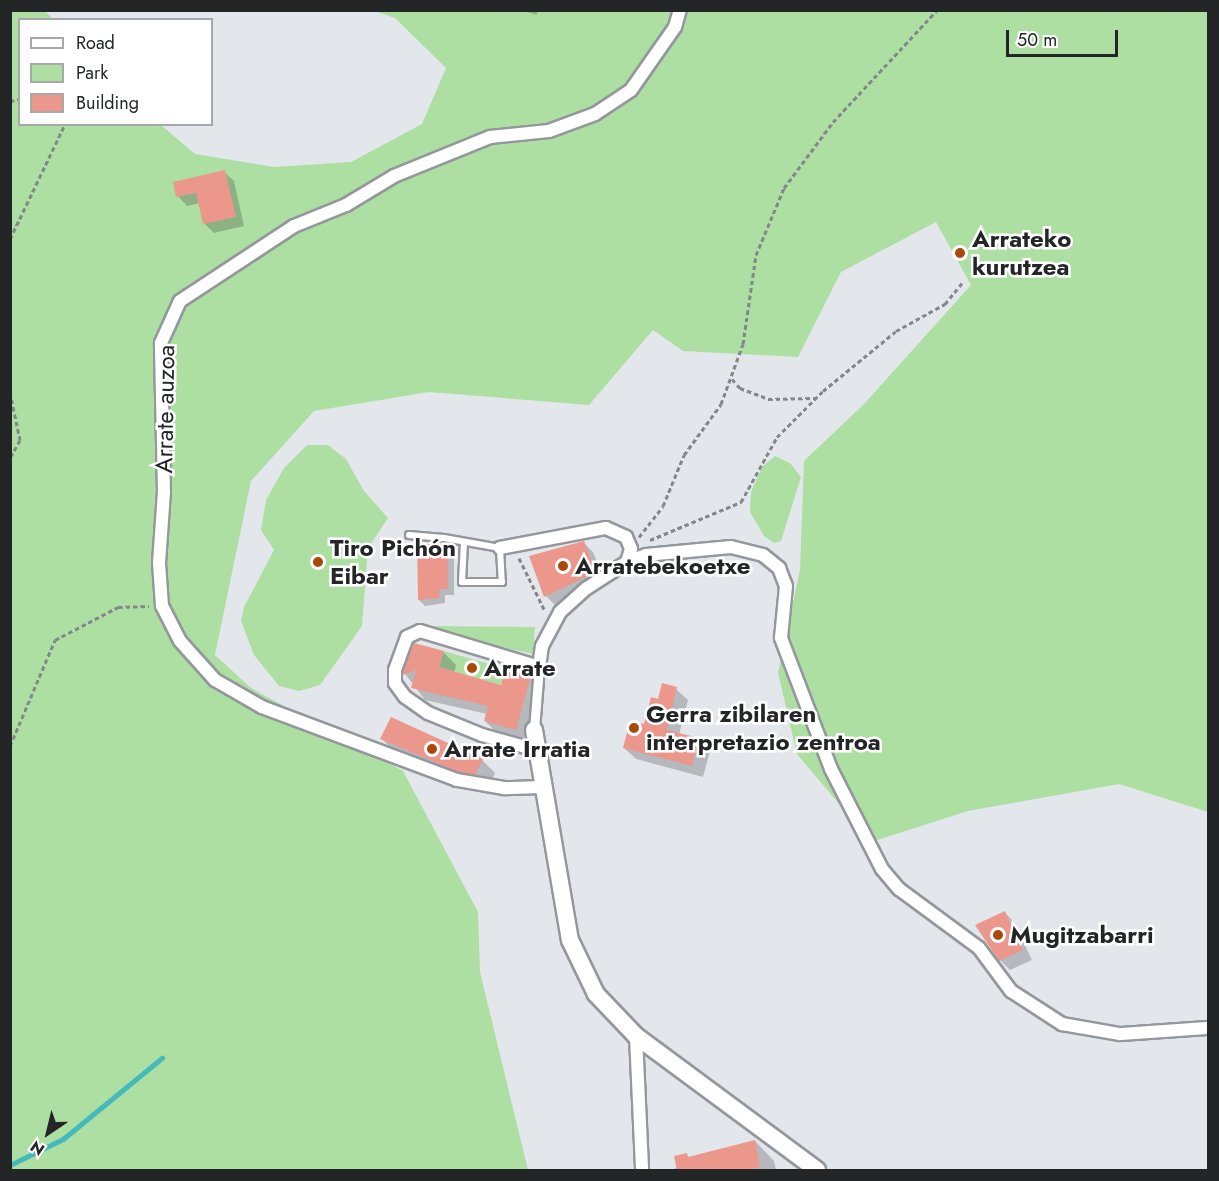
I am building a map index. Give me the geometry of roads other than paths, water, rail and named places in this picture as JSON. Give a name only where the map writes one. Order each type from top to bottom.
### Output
[{"type":"street","name":"Arrate auzoa","points":[[542,787],[504,788],[457,780],[262,707],[215,680],[180,641],[162,606],[159,563],[164,492],[161,343],[180,301],[294,226],[346,205],[394,176],[490,137],[549,131],[595,114],[631,90],[675,27],[680,10]]},
{"type":"street","points":[[500,548],[514,548],[606,528],[626,537],[631,549],[627,562]]},
{"type":"street","points":[[817,1170],[636,1036],[596,994],[570,940],[534,730],[543,646],[552,626],[572,598],[627,562],[646,555],[731,547],[764,555],[779,568],[786,586],[780,625],[786,654],[831,769],[882,869],[910,900],[979,948],[998,977],[1029,1005],[1062,1024],[1098,1032],[1209,1028]]},
{"type":"street","points":[[536,750],[482,735],[428,713],[405,697],[395,683],[395,670],[407,637],[420,631],[539,667]]},
{"type":"street","points":[[636,1036],[642,1170]]},
{"type":"lane","points":[[409,535],[464,542],[500,548],[502,582],[462,582],[464,542]]},
{"type":"waterway","points":[[10,1165],[63,1139],[162,1058]]},
{"type":"place","name":"Arrateko kurutzea","points":[[960,253]]},
{"type":"place","name":"Tiro Pichón Eibar","points":[[318,562]]},
{"type":"place","name":"Arratebekoetxe","points":[[563,566]]},
{"type":"place","name":"Arrate","points":[[472,668]]},
{"type":"place","name":"Gerra zibilaren interpretazio zentroa","points":[[634,728]]},
{"type":"place","name":"Arrate Irratia","points":[[432,749]]},
{"type":"place","name":"Mugitzabarri","points":[[998,935]]}]
